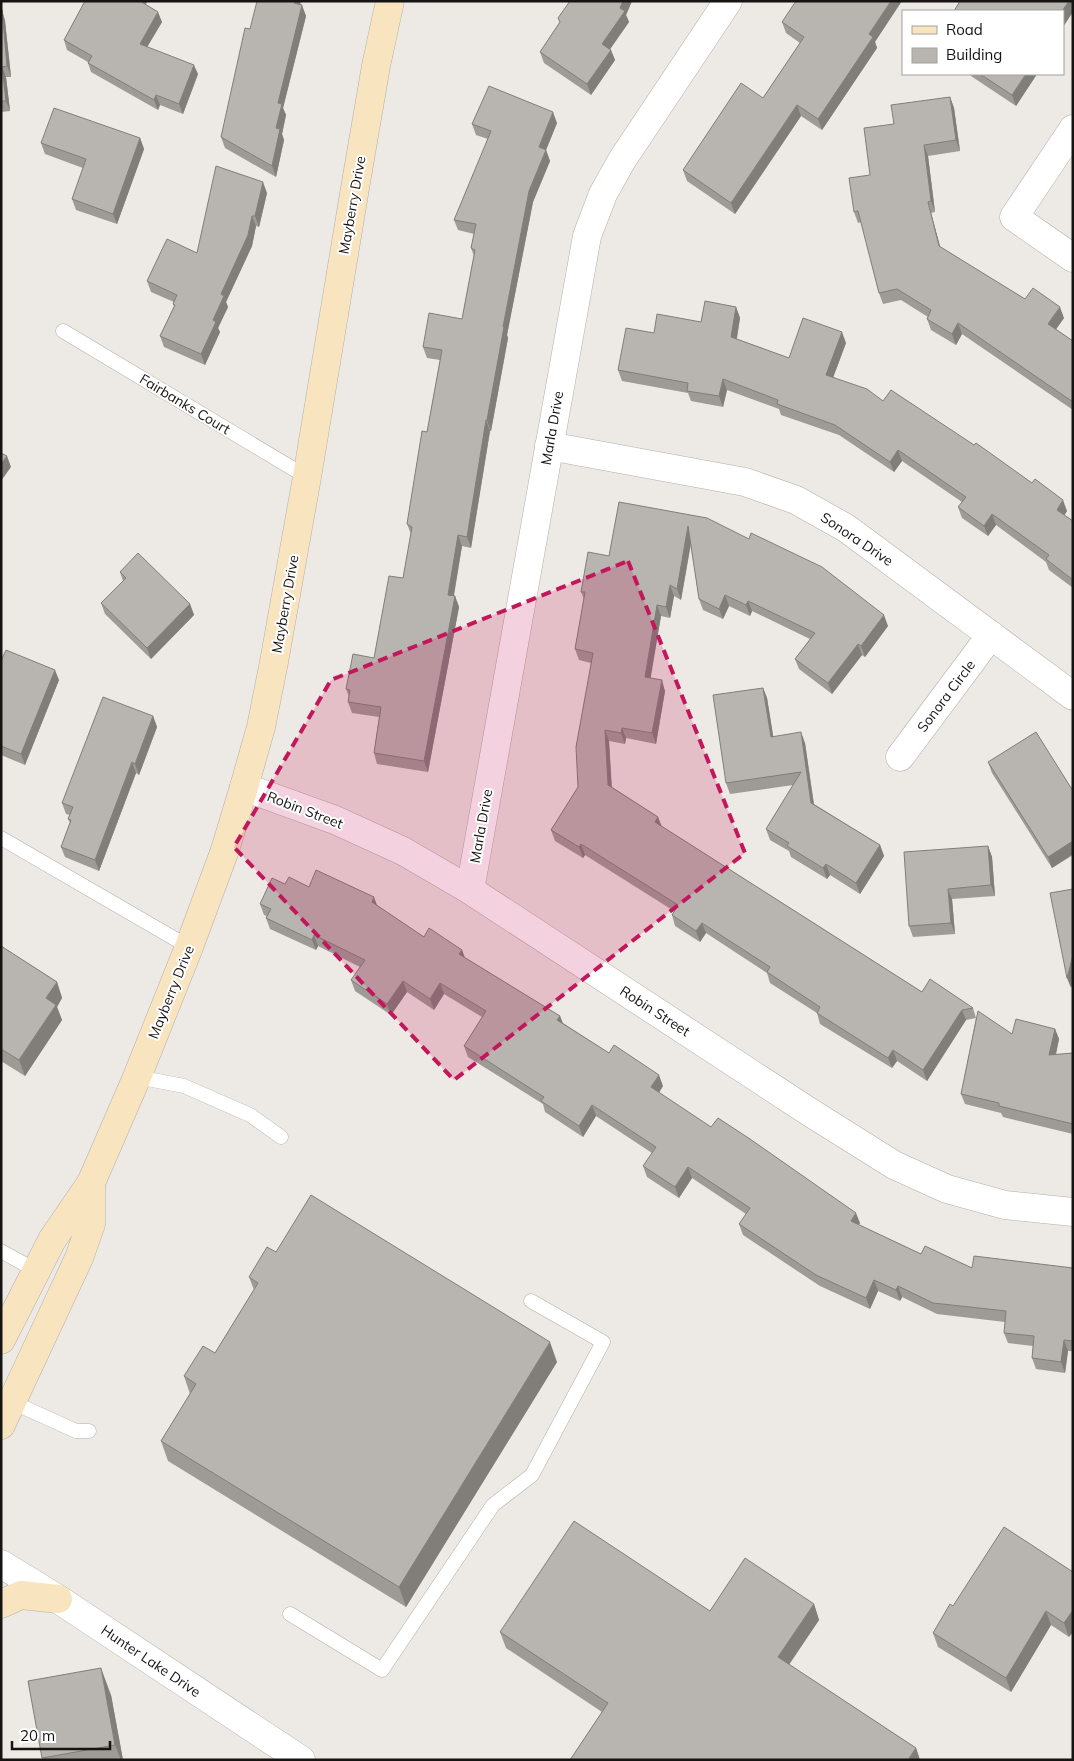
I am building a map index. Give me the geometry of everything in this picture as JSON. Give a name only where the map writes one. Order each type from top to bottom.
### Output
[{"type":"main road","name":"Mayberry Drive","points":[[1,1340],[9,1305],[37,1271],[52,1240],[92,1183],[189,947],[225,850],[244,787],[263,718],[307,477],[355,188],[390,1]]},
{"type":"main road","name":"Mayberry Drive","points":[[6,1413],[80,1258],[91,1224],[92,1183]]},
{"type":"main road","points":[[1,1604],[21,1595],[58,1599]]},
{"type":"street","name":"Marla Drive","points":[[470,890],[587,236],[603,194],[622,160],[728,1]]},
{"type":"street","points":[[1073,129],[1014,217],[1073,258]]},
{"type":"street","name":"Sonora Drive","points":[[549,446],[745,482],[796,500],[846,528],[1073,696]]},
{"type":"street","name":"Sonora Circle","points":[[900,757],[991,635]]},
{"type":"street","name":"Robin Street","points":[[244,787],[334,820],[403,851],[470,890],[894,1165],[947,1189],[1005,1205],[1073,1212]]},
{"type":"street","name":"Hunter Lake Drive","points":[[1,1564],[58,1599],[300,1760]]},
{"type":"lane","name":"Fairbanks Court","points":[[63,331],[307,477]]},
{"type":"lane","points":[[1,838],[189,947]]},
{"type":"lane","points":[[137,1077],[184,1086],[250,1116],[281,1136]]},
{"type":"lane","points":[[1,1251],[37,1271]]},
{"type":"lane","points":[[290,1614],[382,1670],[493,1505],[532,1475],[603,1342],[531,1300]]},
{"type":"lane","points":[[6,1413],[76,1431],[89,1431]]},
{"type":"highlighted area","points":[[628,561],[745,853],[454,1080],[234,847],[331,680]]},
{"type":"building","points":[[85,1],[140,1],[158,12],[140,44],[194,65],[179,104],[156,95],[154,100],[88,63],[92,56],[64,40]]},
{"type":"building","points":[[257,1],[295,1],[294,3],[302,5],[278,103],[282,104],[276,128],[280,129],[272,166],[221,137],[245,28],[250,29]]},
{"type":"building","points":[[570,1],[623,1],[620,8],[625,11],[602,44],[611,50],[587,84],[540,52],[560,22],[558,18]]},
{"type":"building","points":[[796,1],[891,1],[869,34],[873,37],[818,119],[797,105],[731,203],[683,170],[741,83],[763,98],[804,37],[782,22]]},
{"type":"building","points":[[960,1],[1069,1],[1063,10],[955,10]]},
{"type":"building","points":[[2,10],[7,66],[2,67],[6,101],[1,101]]},
{"type":"building","points":[[982,75],[1025,75],[1012,95]]},
{"type":"building","points":[[489,86],[553,112],[539,147],[546,150],[529,191],[486,420],[467,537],[458,535],[448,595],[455,596],[424,761],[374,753],[381,707],[348,702],[350,690],[346,689],[353,654],[374,658],[389,576],[403,578],[412,527],[407,524],[422,431],[427,432],[442,350],[423,347],[429,313],[462,319],[475,250],[471,248],[476,224],[454,220],[491,131],[472,124]]},
{"type":"building","points":[[950,97],[956,140],[924,145],[931,201],[928,202],[939,246],[1025,299],[1033,288],[1060,307],[1048,324],[1073,341],[1073,402],[958,323],[952,334],[927,319],[931,310],[897,289],[879,293],[858,211],[854,212],[849,178],[870,175],[864,128],[894,124],[891,105]]},
{"type":"building","points":[[54,108],[140,138],[113,214],[72,199],[86,159],[41,143]]},
{"type":"building","points":[[216,166],[263,182],[255,216],[252,216],[248,235],[221,294],[224,296],[213,320],[216,322],[201,354],[160,336],[175,305],[173,304],[177,295],[147,281],[167,239],[197,253]]},
{"type":"building","points":[[705,301],[736,307],[731,337],[789,358],[803,318],[842,332],[826,375],[867,389],[883,401],[891,390],[974,445],[976,443],[1032,483],[1035,479],[1063,500],[1057,510],[1073,521],[1073,580],[1046,559],[1049,555],[992,514],[984,526],[958,507],[966,497],[898,450],[890,462],[835,425],[777,404],[778,400],[723,379],[719,396],[687,391],[688,383],[618,370],[626,328],[654,333],[657,314],[701,322]]},
{"type":"building","points":[[1,453],[7,456],[1,464]]},
{"type":"building","points":[[619,502],[707,518],[749,539],[751,533],[822,567],[884,615],[861,646],[858,644],[828,683],[795,659],[815,633],[748,601],[746,605],[725,595],[719,609],[699,599],[688,526],[677,589],[670,585],[666,607],[657,605],[645,677],[662,680],[652,733],[622,728],[621,733],[605,730],[608,785],[658,817],[655,822],[922,992],[930,979],[973,1008],[962,1010],[923,1070],[893,1050],[888,1058],[817,1013],[820,1007],[767,972],[770,967],[702,923],[696,931],[672,915],[678,905],[581,844],[579,847],[551,830],[578,787],[576,747],[593,653],[575,649],[585,592],[581,592],[588,552],[609,556]]},
{"type":"building","points":[[138,553],[190,604],[147,648],[101,603],[126,578],[120,572]]},
{"type":"building","points":[[6,650],[55,670],[21,754],[1,746],[1,661]]},
{"type":"building","points":[[763,688],[771,737],[801,732],[811,803],[880,845],[856,883],[826,864],[823,868],[787,846],[789,843],[766,829],[801,772],[726,783],[713,695]]},
{"type":"building","points":[[103,697],[153,716],[135,764],[132,762],[95,860],[61,847],[71,820],[68,819],[73,807],[62,803]]},
{"type":"building","points":[[1036,732],[1073,791],[1073,841],[1048,857],[988,762]]},
{"type":"building","points":[[988,846],[991,885],[948,889],[951,923],[909,926],[904,852]]},
{"type":"building","points":[[316,870],[374,897],[372,902],[424,937],[429,928],[462,950],[459,954],[560,1016],[557,1020],[609,1053],[614,1045],[659,1075],[651,1087],[711,1127],[718,1118],[750,1139],[856,1213],[851,1221],[921,1254],[925,1246],[972,1268],[974,1256],[1073,1268],[1073,1341],[1064,1340],[1061,1362],[1032,1358],[1034,1336],[1004,1333],[1006,1311],[933,1303],[898,1286],[896,1290],[874,1280],[866,1298],[816,1275],[739,1224],[750,1208],[688,1167],[675,1187],[643,1166],[656,1147],[592,1105],[579,1126],[541,1101],[544,1097],[464,1046],[486,1011],[440,983],[430,999],[403,981],[387,1004],[351,980],[365,960],[314,935],[312,940],[266,918],[271,909],[260,904],[272,878],[285,884],[289,877],[309,887]]},
{"type":"building","points":[[1073,889],[1073,955],[1067,978],[1050,893]]},
{"type":"building","points":[[1,946],[57,982],[46,998],[56,1005],[19,1060],[1,1049]]},
{"type":"building","points":[[978,1011],[1012,1034],[1016,1019],[1055,1029],[1049,1055],[1073,1053],[1073,1124],[999,1106],[999,1103],[961,1094]]},
{"type":"building","points":[[311,1195],[550,1342],[399,1587],[161,1441],[196,1384],[184,1376],[203,1346],[215,1353],[258,1283],[249,1277],[267,1247],[276,1252]]},
{"type":"building","points":[[574,1521],[710,1611],[745,1558],[814,1604],[778,1657],[916,1748],[908,1760],[570,1760],[608,1703],[500,1632]]},
{"type":"building","points":[[1004,1527],[1073,1572],[1073,1610],[1064,1623],[1046,1611],[1006,1678],[933,1633],[950,1604],[953,1606]]},
{"type":"building","points":[[101,1668],[115,1745],[42,1758],[28,1681]]}]
